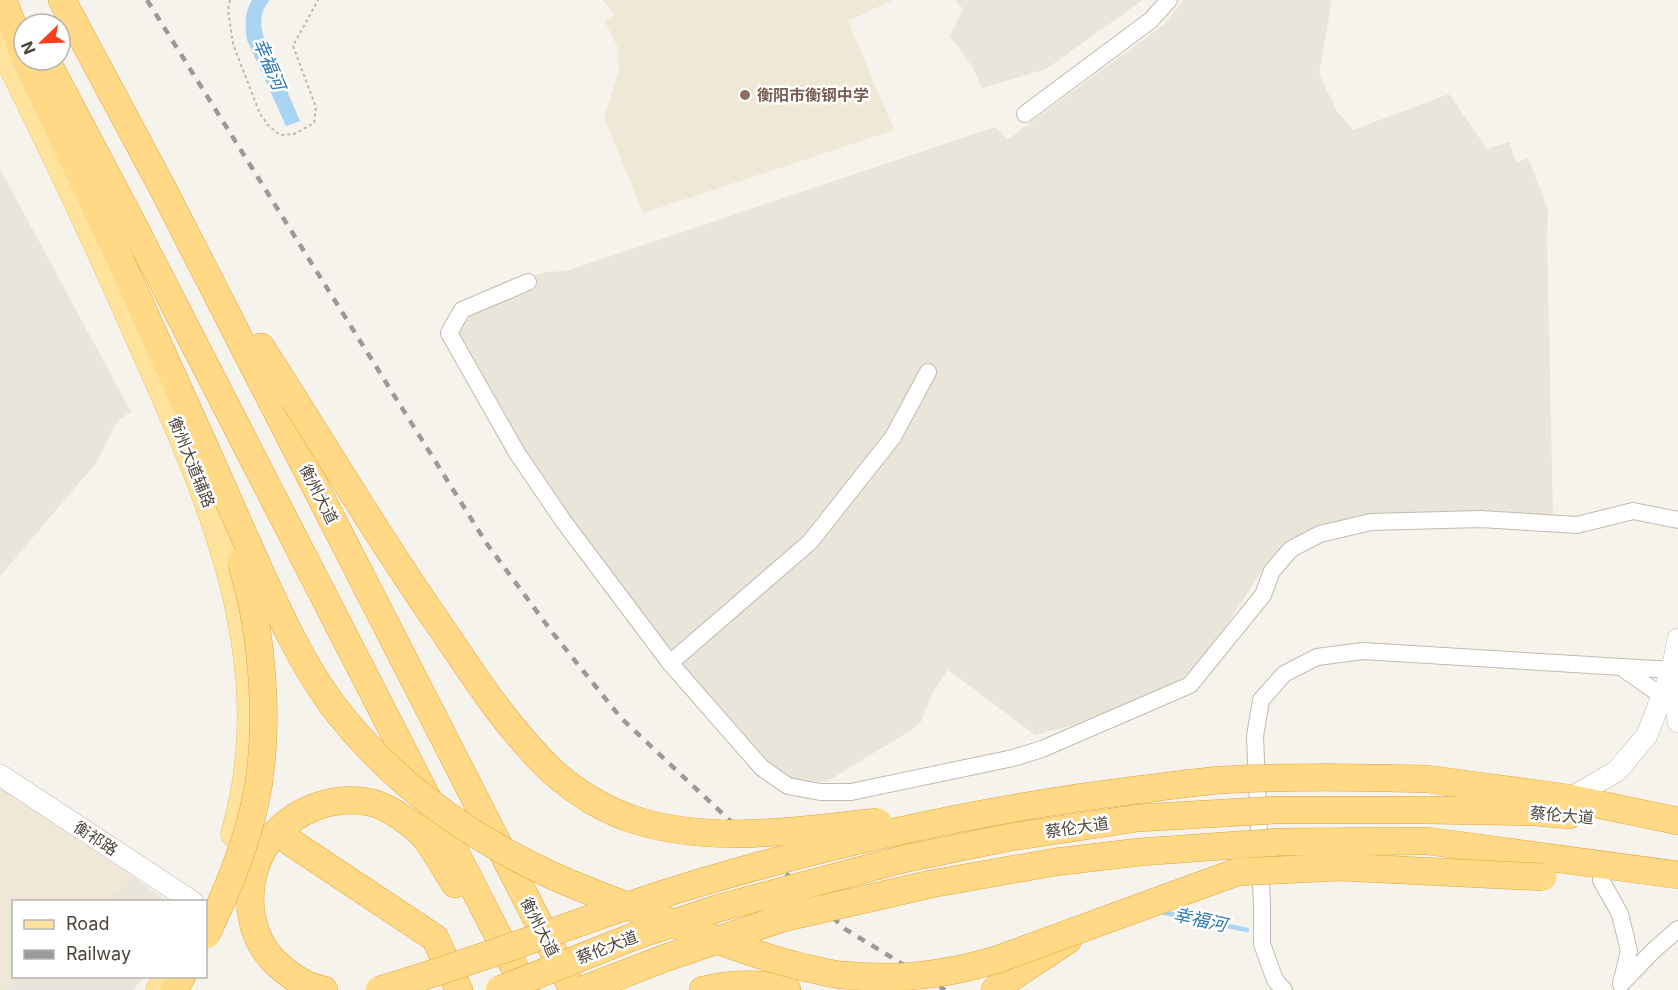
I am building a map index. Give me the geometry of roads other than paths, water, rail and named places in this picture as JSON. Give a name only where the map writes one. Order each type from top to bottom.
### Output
[{"type":"highway","points":[[3,0],[12,24]]},
{"type":"highway","name":"衡州大道","points":[[62,0],[163,189],[574,986]]},
{"type":"highway","points":[[32,72],[119,257],[280,616],[301,657],[332,703],[368,747],[408,786],[451,819],[506,852],[552,875],[732,946],[782,962],[838,975],[889,978],[927,976],[996,960],[1237,872],[1340,867],[1678,884]]},
{"type":"highway","points":[[52,72],[128,214],[526,990]]},
{"type":"highway","points":[[163,189],[415,590],[489,698],[519,737],[555,773],[591,800],[633,820],[680,831],[720,835],[762,834],[1008,808],[1220,780],[1341,777],[1427,779],[1568,798],[1678,823]]},
{"type":"highway","points":[[202,441],[250,591],[258,643],[263,704],[261,762],[256,801],[245,842],[227,892],[207,933]]},
{"type":"highway","points":[[324,990],[312,988],[287,974],[269,956],[256,934],[250,910],[251,885],[259,858],[272,836],[293,818],[317,805],[345,801],[369,802],[395,814],[420,832],[526,990]]},
{"type":"highway","points":[[379,990],[432,975],[582,920],[703,882],[886,834],[1008,808]]},
{"type":"highway","name":"蔡伦大道","points":[[499,990],[635,936],[719,908],[903,859],[1011,837],[1149,818],[1276,810],[1535,812],[1678,823]]},
{"type":"highway","points":[[283,837],[435,938],[459,990]]},
{"type":"highway","name":"蔡伦大道","points":[[574,986],[783,918],[931,884],[1032,866],[1140,852],[1279,842],[1428,842],[1678,875]]},
{"type":"highway","points":[[1476,847],[1601,880]]},
{"type":"highway","points":[[995,990],[1056,947],[1103,920]]},
{"type":"highway","points":[[703,990],[723,985],[757,984],[787,990]]},
{"type":"main road","name":"衡州大道辅路","points":[[0,43],[112,277],[183,437],[222,539],[235,590],[248,669],[250,816],[226,860],[207,906]]},
{"type":"street","points":[[1025,114],[1151,20],[1169,0]]},
{"type":"street","points":[[528,282],[462,310],[449,333],[517,453],[564,522],[670,663],[762,768],[788,786],[820,792],[851,792],[1013,758],[1042,749],[1190,685],[1263,595],[1272,571],[1291,549],[1320,534],[1371,522],[1480,519],[1577,525],[1634,511],[1678,520]]},
{"type":"street","points":[[670,663],[810,542],[893,437],[928,372]]},
{"type":"street","points":[[1535,812],[1568,798],[1617,771],[1647,735],[1672,670],[1678,639]]},
{"type":"street","points":[[1284,990],[1275,980],[1262,944],[1255,736],[1261,700],[1284,674],[1317,657],[1363,651],[1672,670]]},
{"type":"street","points":[[1621,667],[1662,696]]},
{"type":"street","points":[[1672,670],[1678,722]]},
{"type":"street","name":"衡祁路","points":[[0,774],[189,900]]},
{"type":"street","name":"衡祁路","points":[[0,782],[178,900]]},
{"type":"street","points":[[1601,880],[1620,914],[1629,951],[1619,987]]},
{"type":"street","points":[[1619,987],[1654,950],[1678,929]]},
{"type":"water","points":[[252,0],[270,0],[262,16],[263,35],[300,121],[286,126],[247,40],[246,20]]},
{"type":"waterway","name":"幸福河","points":[[1161,912],[1247,930]]},
{"type":"railway","points":[[147,0],[487,544],[552,632],[621,718],[845,929],[945,990]]},
{"type":"place","name":"衡阳市衡钢中学","points":[[745,95]]}]
